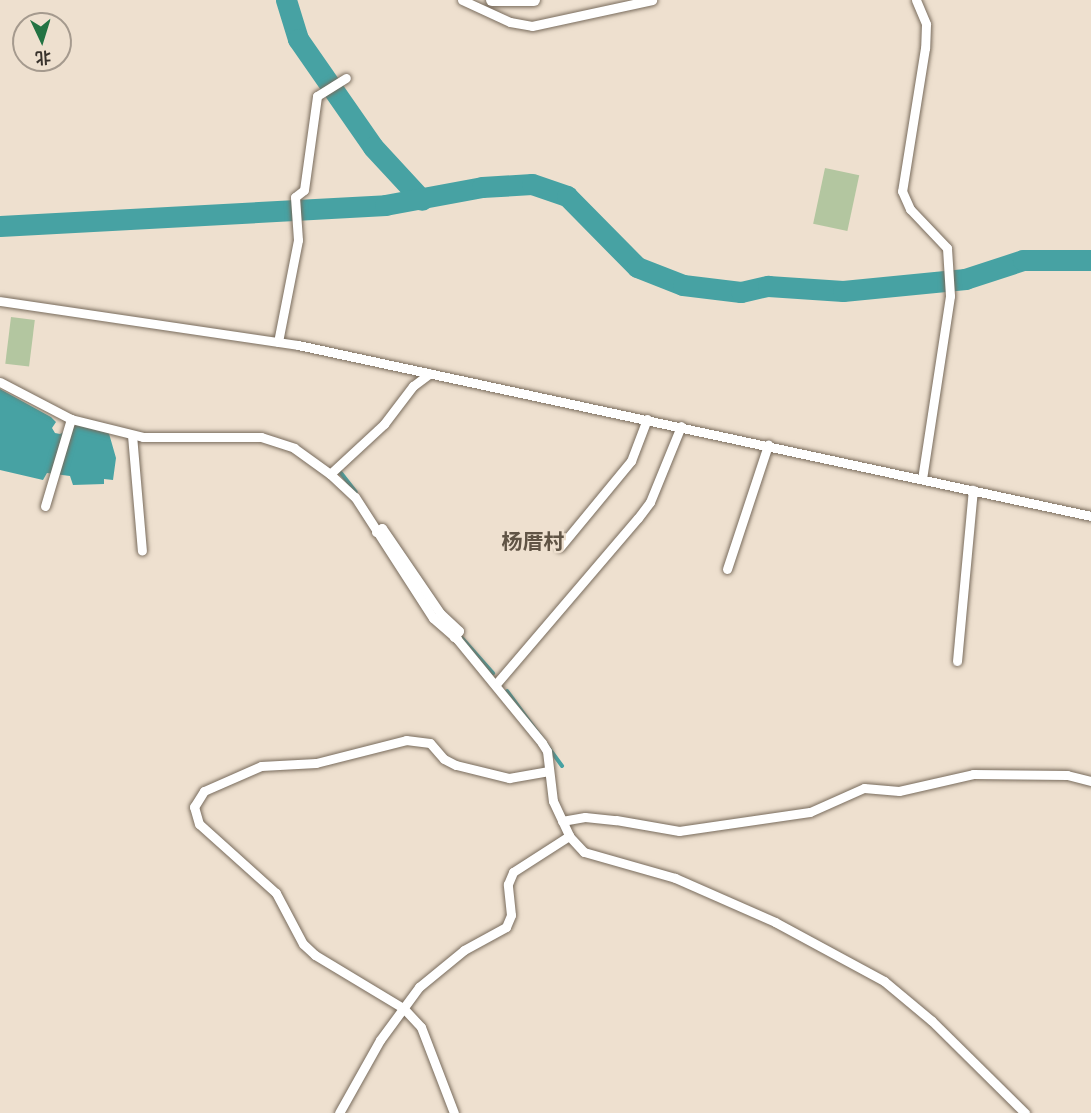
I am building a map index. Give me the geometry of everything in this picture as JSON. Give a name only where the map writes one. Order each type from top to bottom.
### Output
[{"type":"street","points":[[462,0],[510,22],[532,26],[652,0]]},
{"type":"street","points":[[492,0],[529,1]]},
{"type":"street","points":[[916,0],[926,24],[925,48],[902,191],[910,209],[947,248],[950,296],[922,479]]},
{"type":"street","points":[[278,342],[297,226],[295,197],[304,190],[317,96],[346,78]]},
{"type":"street","points":[[0,301],[278,342],[681,426],[1091,516]]},
{"type":"street","points":[[330,474],[384,424],[412,386],[430,373]]},
{"type":"street","points":[[0,382],[70,422],[95,422],[132,435],[261,437],[294,448],[330,474],[355,497],[437,615],[456,634],[547,751],[547,771],[562,821],[575,845],[593,856],[626,862],[675,878],[775,922],[884,981],[932,1020],[1025,1113]]},
{"type":"street","points":[[560,547],[631,461],[647,419]]},
{"type":"street","points":[[45,506],[70,422]]},
{"type":"street","points":[[496,684],[650,502],[681,426]]},
{"type":"street","points":[[132,435],[142,551]]},
{"type":"street","points":[[727,569],[768,446]]},
{"type":"street","points":[[957,661],[973,490]]},
{"type":"street","points":[[454,1113],[421,1027],[403,1008],[303,944],[276,893],[199,824],[194,807],[197,797],[261,766],[316,764],[406,740],[430,744],[444,759],[456,765],[509,778],[547,771]]},
{"type":"street","points":[[562,821],[585,817],[679,831],[810,812],[864,788],[899,791],[974,774],[1067,775],[1091,781]]},
{"type":"street","points":[[339,1113],[403,1008],[419,987],[464,950],[506,927],[511,915],[509,877],[569,836]]},
{"type":"green space","points":[[825,168],[859,175],[847,231],[813,224]]},
{"type":"green space","points":[[11,317],[35,320],[29,367],[5,364]]},
{"type":"water","points":[[0,389],[51,417],[56,422],[52,428],[55,433],[60,434],[81,422],[108,430],[116,458],[113,480],[104,479],[104,484],[73,485],[70,476],[47,473],[43,480],[0,470]]},
{"type":"waterway","points":[[286,0],[298,39],[373,147],[422,200]]},
{"type":"waterway","points":[[0,226],[385,205],[482,187],[532,184],[567,196],[637,267],[683,285],[741,292],[768,286],[843,291],[965,279],[1023,260],[1091,260]]},
{"type":"waterway","points":[[341,473],[356,492]]},
{"type":"waterway","points":[[462,638],[493,673]]},
{"type":"waterway","points":[[507,691],[562,766]]},
{"type":"district","name":"杨厝村","points":[[533,541]]}]
